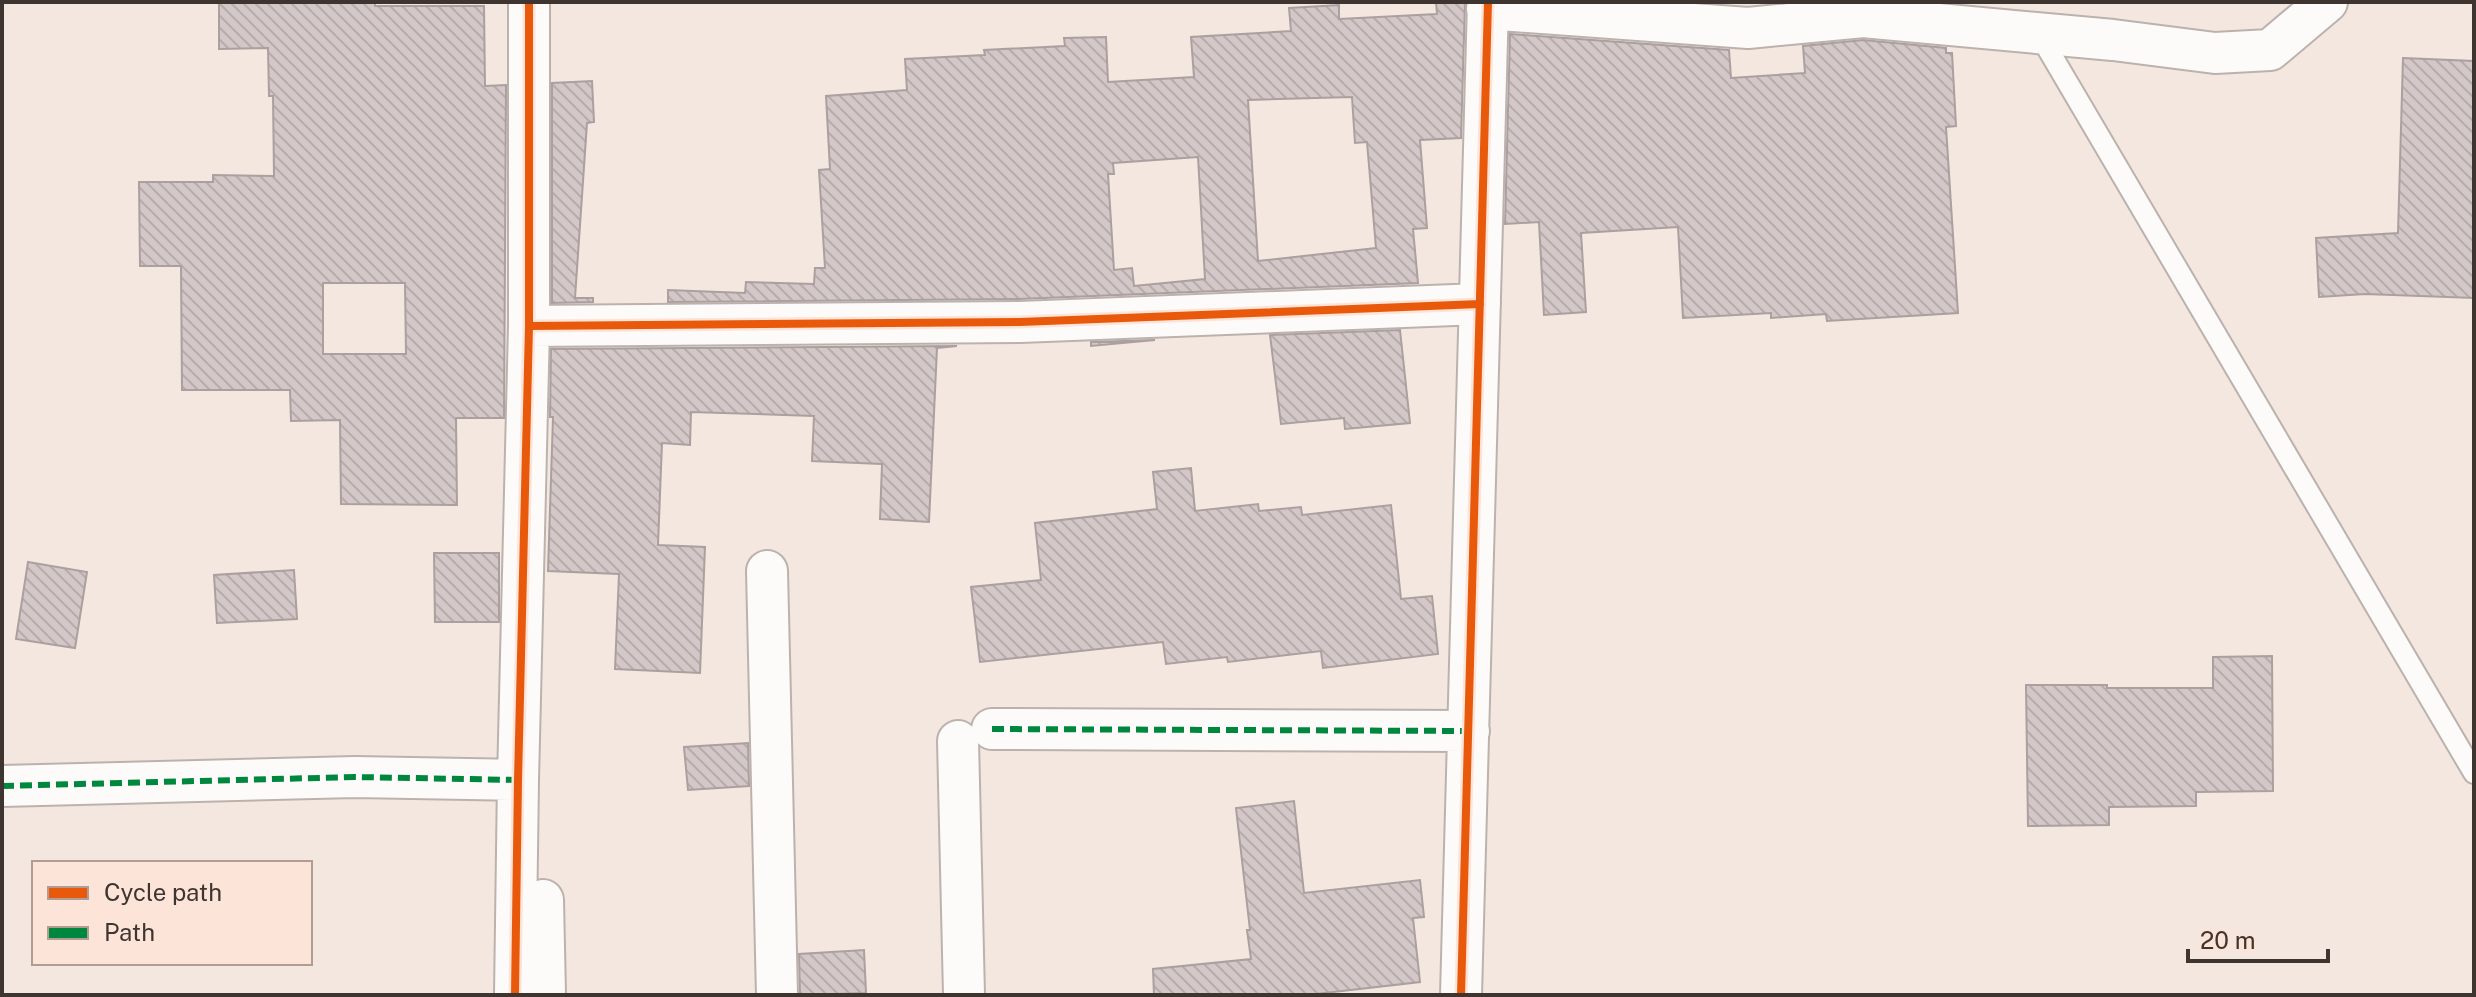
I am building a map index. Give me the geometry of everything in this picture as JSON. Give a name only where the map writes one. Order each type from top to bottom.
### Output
[{"type":"street","points":[[515,995],[529,326],[529,2]]},
{"type":"street","points":[[1461,995],[1487,5],[1748,28],[1863,17],[2113,40],[2215,53],[2270,50],[2327,2]]},
{"type":"street","points":[[529,326],[1020,322],[1480,304]]},
{"type":"street","points":[[767,571],[777,995]]},
{"type":"street","points":[[964,995],[975,735],[1469,731]]},
{"type":"street","points":[[2,786],[355,777],[518,780]]},
{"type":"street","points":[[543,900],[545,995]]},
{"type":"lane","points":[[2039,34],[2474,773]]},
{"type":"building","points":[[219,2],[484,6],[485,86],[506,85],[504,418],[456,418],[457,505],[341,504],[340,420],[291,421],[290,390],[182,390],[181,266],[140,266],[139,182],[213,182],[213,175],[274,176],[273,96],[269,96],[268,48],[219,49]],"holes":[[[323,283],[405,283],[406,354],[323,354]]]},
{"type":"building","points":[[1436,2],[1465,2],[1461,138],[1420,140],[1427,228],[1413,229],[1418,283],[1019,299],[668,302],[668,290],[745,293],[746,282],[814,284],[815,268],[825,268],[819,170],[830,169],[826,96],[907,90],[905,59],[985,55],[984,50],[1065,46],[1064,38],[1106,37],[1108,82],[1194,77],[1191,37],[1291,31],[1289,8],[1339,5],[1339,19],[1437,14]],"holes":[[[1352,97],[1355,143],[1367,142],[1376,248],[1258,261],[1248,100]],[[1198,157],[1205,279],[1134,286],[1132,268],[1114,270],[1108,174],[1114,174],[1113,163]]]},
{"type":"building","points":[[1510,34],[1729,50],[1731,78],[1805,73],[1803,46],[1863,40],[1946,48],[1946,53],[1952,53],[1956,126],[1946,127],[1958,313],[1827,321],[1826,314],[1771,318],[1771,313],[1683,318],[1678,227],[1581,233],[1586,312],[1544,315],[1539,222],[1505,224]]},
{"type":"building","points":[[2403,58],[2474,61],[2474,298],[2365,294],[2319,297],[2316,238],[2398,233]]},
{"type":"building","points":[[592,81],[594,122],[587,123],[575,298],[593,298],[593,302],[552,303],[552,83]]},
{"type":"building","points":[[1400,330],[1410,423],[1345,429],[1344,418],[1281,424],[1270,335]]},
{"type":"building","points":[[1155,340],[1091,346],[1091,342]]},
{"type":"building","points":[[957,346],[937,348],[929,522],[880,519],[882,464],[812,461],[814,416],[691,412],[690,445],[662,443],[658,545],[705,547],[700,673],[615,669],[619,574],[548,571],[553,417],[550,417],[551,349]]},
{"type":"building","points":[[1191,468],[1195,511],[1258,504],[1259,511],[1301,507],[1302,515],[1391,505],[1401,599],[1432,596],[1438,654],[1323,668],[1321,651],[1228,662],[1227,657],[1166,664],[1163,642],[980,662],[971,587],[1041,580],[1035,523],[1157,509],[1153,472]]},
{"type":"building","points":[[434,553],[499,553],[499,622],[435,622]]},
{"type":"building","points":[[28,562],[87,572],[75,648],[16,639]]},
{"type":"building","points":[[294,570],[297,619],[217,623],[214,575]]},
{"type":"building","points":[[2272,656],[2273,791],[2196,792],[2196,806],[2109,807],[2109,825],[2028,826],[2026,685],[2213,688],[2213,657]]},
{"type":"building","points":[[748,743],[749,786],[688,790],[684,747]]},
{"type":"building","points":[[1294,801],[1304,893],[1420,880],[1424,917],[1413,918],[1420,982],[1307,995],[1154,995],[1153,969],[1251,959],[1236,808]]},
{"type":"building","points":[[864,950],[866,993],[800,995],[799,954]]},
{"type":"marked path","points":[[992,729],[1469,731]]},
{"type":"marked path","points":[[2,786],[355,777],[518,780]]},
{"type":"cycle path","points":[[515,995],[529,326],[529,2]]},
{"type":"cycle path","points":[[1461,995],[1488,2]]},
{"type":"cycle path","points":[[529,326],[1020,322],[1480,304]]}]
